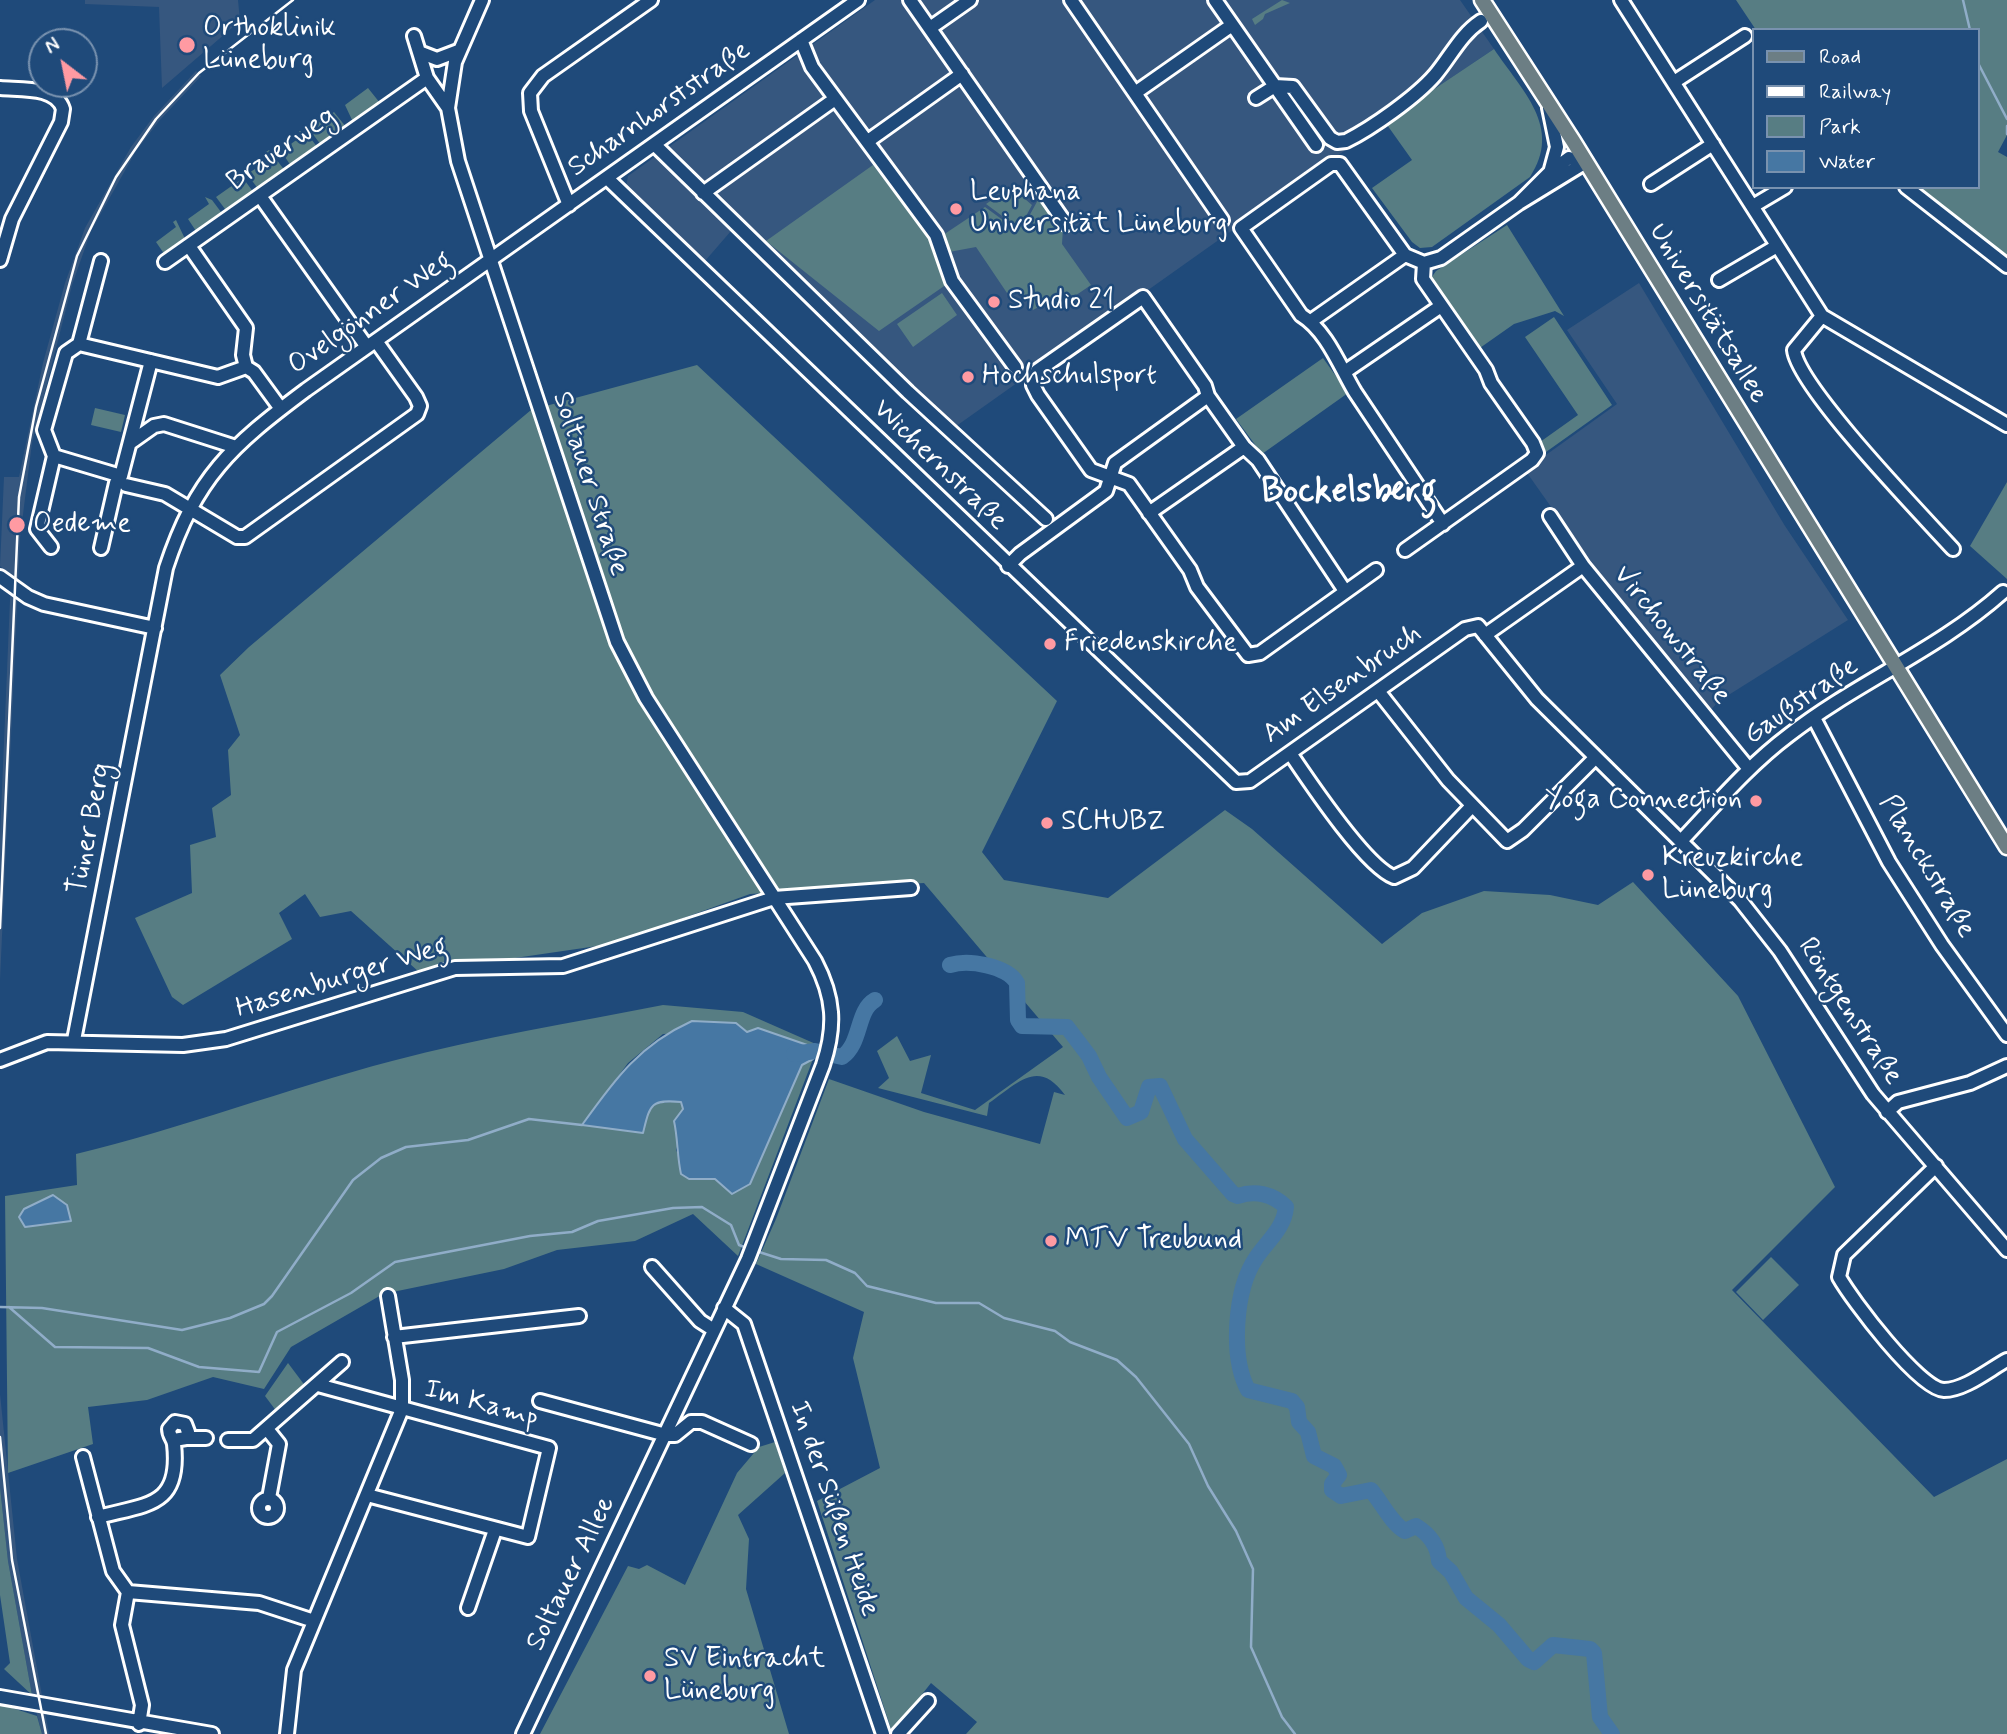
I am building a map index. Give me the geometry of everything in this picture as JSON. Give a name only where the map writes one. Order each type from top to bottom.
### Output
[{"type":"main road","name":"Universitätsallee","points":[[1483,0],[1586,162],[2007,847]]},
{"type":"street","points":[[448,108],[449,89],[458,51],[482,0]]},
{"type":"street","points":[[569,205],[531,111],[530,93],[542,76],[651,0]]},
{"type":"street","name":"Scharnhorststraße","points":[[491,260],[858,0]]},
{"type":"street","points":[[910,0],[1066,224]]},
{"type":"street","points":[[930,29],[970,0]]},
{"type":"street","points":[[1071,0],[1222,220]]},
{"type":"street","points":[[1215,0],[1316,145]]},
{"type":"street","points":[[1621,0],[1822,316],[2007,425]]},
{"type":"street","points":[[1256,98],[1275,86],[1293,87],[1330,138],[1337,142],[1353,137],[1434,77],[1458,41],[1481,20]]},
{"type":"street","points":[[1135,93],[1232,25]]},
{"type":"street","name":"Soltauer Straße","points":[[414,36],[430,82],[448,108],[458,161],[617,642],[646,698],[774,898]]},
{"type":"street","points":[[1674,82],[1745,36]]},
{"type":"street","points":[[801,40],[812,68],[936,235],[952,281],[1015,367]]},
{"type":"street","points":[[421,53],[437,59],[458,51]]},
{"type":"street","name":"Soltauer Straße","points":[[421,53],[449,89]]},
{"type":"street","points":[[867,141],[962,74]]},
{"type":"street","points":[[430,82],[449,89]]},
{"type":"street","name":"Brauerweg","points":[[165,262],[430,82]]},
{"type":"street","points":[[0,88],[46,93],[55,96],[63,109],[61,122],[6,218],[0,260]]},
{"type":"street","points":[[703,193],[835,99]]},
{"type":"street","name":"Universitätsallee","points":[[1548,101],[1557,147],[1550,172]]},
{"type":"street","points":[[1337,142],[1340,164],[1405,255],[1424,263],[1441,258],[1519,203],[1586,162]]},
{"type":"street","points":[[1651,184],[1713,144]]},
{"type":"street","points":[[654,145],[862,347],[1046,519]]},
{"type":"street","points":[[1519,203],[1550,172],[1569,158],[1586,162]]},
{"type":"street","points":[[1340,164],[1331,164],[1241,228],[1301,315],[1311,321],[1346,371],[1350,383],[1443,524]]},
{"type":"street","name":"Wichernstraße","points":[[607,178],[1216,765],[1236,782],[1243,784]]},
{"type":"street","points":[[1753,206],[1782,189]]},
{"type":"street","points":[[1909,189],[2007,266]]},
{"type":"street","points":[[54,456],[165,494],[237,537],[245,537],[417,414],[420,406],[416,397],[372,344],[260,196]]},
{"type":"street","name":"Ovelgönner Weg","points":[[189,246],[246,328],[243,355],[246,367],[254,372],[281,409]]},
{"type":"street","points":[[1719,280],[1777,246]]},
{"type":"street","points":[[1311,321],[1405,255]]},
{"type":"street","name":"Ovelgönner Weg","points":[[155,628],[166,568],[189,510],[206,480],[236,447],[281,409],[491,260]]},
{"type":"street","points":[[51,547],[37,529],[54,456],[44,430],[66,353],[79,344],[101,261]]},
{"type":"street","points":[[1405,550],[1532,460],[1537,453],[1533,443],[1491,383],[1486,370],[1423,279],[1424,263]]},
{"type":"street","points":[[1345,591],[1265,470],[1252,452],[1244,447],[1208,396],[1205,386],[1143,296],[1037,371],[1033,385],[1091,470],[1129,484],[1190,570],[1197,587],[1248,655],[1260,653],[1376,570]]},
{"type":"street","points":[[1346,371],[1441,306]]},
{"type":"street","points":[[1822,316],[1794,350],[1802,373],[1876,465],[1953,548]]},
{"type":"street","name":"Ovelgönner Weg","points":[[79,344],[218,377],[246,367]]},
{"type":"street","points":[[124,480],[150,361]]},
{"type":"street","points":[[1008,566],[1020,554],[1106,491],[1115,463],[1208,396]]},
{"type":"street","points":[[130,443],[154,426],[163,424],[236,447]]},
{"type":"street","points":[[1149,513],[1244,447]]},
{"type":"street","points":[[101,548],[116,483],[124,480]]},
{"type":"street","name":"Virchowstraße","points":[[1550,516],[1583,566],[1749,769]]},
{"type":"street","name":"Virchowstraße","points":[[1485,635],[1583,566]]},
{"type":"street","points":[[0,577],[28,597],[44,604],[155,628]]},
{"type":"street","name":"Gaußstraße","points":[[1682,840],[1749,769],[1789,734],[1965,624],[2003,592]]},
{"type":"street","name":"Am Elsenbruch","points":[[1243,784],[1472,626]]},
{"type":"street","name":"Röntgenstraße","points":[[1472,626],[1478,626],[1537,699],[1595,758],[1728,886],[1770,937],[1887,1112],[2007,1251]]},
{"type":"street","name":"Tüner Berg","points":[[74,1040],[155,628]]},
{"type":"street","points":[[1378,691],[1417,743],[1472,806],[1509,841],[1595,758]]},
{"type":"street","name":"Planckstraße","points":[[1814,718],[1889,862],[1942,946],[2007,1035]]},
{"type":"street","points":[[1290,753],[1355,839],[1377,865],[1394,877],[1420,861],[1472,806]]},
{"type":"street","name":"Hasenburger Weg","points":[[0,1060],[47,1042],[74,1040],[183,1045],[226,1039],[455,968],[538,969],[588,960],[774,898],[911,888]]},
{"type":"street","name":"Soltauer Allee","points":[[523,1734],[747,1259],[828,1049],[833,1016],[825,979],[774,898]]},
{"type":"street","points":[[1887,1112],[1898,1102],[1970,1083],[2007,1066]]},
{"type":"street","points":[[1936,1167],[1844,1255],[1839,1277],[1857,1304],[1910,1366],[1934,1388],[1952,1389],[2007,1360]]},
{"type":"street","points":[[652,1267],[700,1321],[714,1330]]},
{"type":"street","name":"Im Kamp","points":[[286,1734],[294,1670],[402,1409],[402,1380],[388,1296]]},
{"type":"street","name":"In der Süßen Heide","points":[[724,1308],[744,1324],[883,1734]]},
{"type":"street","name":"Im Kamp","points":[[394,1337],[579,1316]]},
{"type":"street","points":[[228,1440],[253,1440],[342,1362]]},
{"type":"street","points":[[318,1385],[402,1409]]},
{"type":"street","points":[[540,1401],[666,1434],[675,1435],[691,1423],[702,1422],[751,1444]]},
{"type":"street","name":"Im Kamp","points":[[367,1495],[528,1537],[549,1448],[402,1409]]},
{"type":"street","points":[[267,1429],[279,1444],[270,1498]]},
{"type":"street","points":[[98,1517],[152,1502],[166,1494],[174,1479],[180,1439],[206,1438]]},
{"type":"street","points":[[83,1457],[113,1571],[128,1592],[122,1625],[142,1705],[139,1724]]},
{"type":"street","points":[[468,1608],[495,1530]]},
{"type":"street","points":[[128,1592],[259,1603],[314,1621]]},
{"type":"street","points":[[0,1697],[139,1724],[212,1734]]},
{"type":"street","points":[[898,1734],[928,1701]]},
{"type":"shaded area","name":"Orthoklinik Lüneburg","points":[[85,0],[238,0],[240,21],[162,88],[159,7],[85,4]]},
{"type":"shaded area","name":"Leuphana Universität Lüneburg","points":[[875,0],[1460,0],[1494,49],[1385,122],[945,434],[731,231],[705,261],[626,187],[628,176]]},
{"type":"shaded area","points":[[196,71],[201,76],[159,121],[136,151],[91,231],[72,285],[32,443],[20,538],[0,980],[0,837],[11,576],[0,566],[4,477],[19,477],[43,363],[65,283],[85,228],[131,147],[154,116]]},
{"type":"shaded area","points":[[1639,283],[1785,526],[1848,620],[1719,701],[1709,712],[1609,589],[1525,470],[1617,404],[1567,330]]},
{"type":"shaded area","points":[[0,1394],[17,1559],[49,1734],[42,1734],[32,1695],[8,1561],[0,1487]]},
{"type":"green space","points":[[1282,0],[1290,3],[1265,14],[1255,25],[1252,19]]},
{"type":"green space","points":[[1736,0],[2007,0],[2007,135],[1998,152],[2007,157],[2007,259],[1915,189],[1979,189],[1979,28],[1755,28]]},
{"type":"green space","points":[[1494,49],[1535,110],[1542,142],[1539,159],[1530,177],[1432,247],[1420,248],[1412,242],[1372,188],[1412,160],[1385,122]]},
{"type":"green space","points":[[368,88],[380,103],[353,122],[345,105]]},
{"type":"green space","points":[[334,112],[346,127],[321,145],[309,129]]},
{"type":"green space","points":[[299,131],[305,131],[318,148],[291,166],[281,151],[302,136]]},
{"type":"green space","points":[[269,150],[286,172],[259,190],[247,174],[271,159],[266,152]]},
{"type":"green space","points":[[873,165],[935,246],[950,282],[879,331],[766,241]]},
{"type":"green space","points":[[243,178],[254,193],[228,213],[216,197]]},
{"type":"green space","points":[[1011,187],[1032,205],[1025,218],[1013,224],[986,204]]},
{"type":"green space","points":[[205,197],[212,200],[224,216],[198,234],[188,219],[209,204]]},
{"type":"green space","points":[[1039,198],[1063,228],[1062,244],[1091,285],[1069,300],[1063,294],[1033,310],[1016,288],[1007,293],[976,247],[949,252],[940,237],[985,207],[1007,223],[1019,226],[1027,220]]},
{"type":"green space","points":[[176,220],[187,243],[167,258],[156,242],[176,227],[173,222]]},
{"type":"green space","points":[[1507,225],[1564,316],[1555,311],[1514,324],[1477,350],[1433,286],[1431,278],[1436,271]]},
{"type":"green space","points":[[942,293],[957,315],[913,347],[897,324]]},
{"type":"green space","points":[[1554,317],[1612,405],[1546,452],[1540,442],[1578,415],[1525,337]]},
{"type":"green space","points":[[1323,358],[1348,393],[1262,454],[1236,419]]},
{"type":"green space","points":[[697,365],[1057,701],[982,852],[1004,880],[1108,898],[1225,810],[1252,829],[1382,944],[1422,913],[1484,891],[1550,895],[1598,905],[1633,882],[1738,996],[1835,1187],[1732,1290],[1934,1497],[2007,1459],[2007,1734],[966,1734],[977,1722],[931,1683],[892,1732],[817,1501],[880,1468],[853,1358],[864,1312],[756,1264],[829,1079],[924,1112],[1040,1144],[1054,1092],[1065,1095],[1046,1078],[1028,1078],[989,1103],[987,1116],[878,1088],[889,1078],[877,1051],[897,1036],[910,1061],[931,1055],[921,1093],[975,1110],[1063,1047],[924,883],[750,894],[611,944],[515,958],[457,960],[419,972],[351,911],[320,917],[305,894],[279,913],[292,939],[183,1005],[172,997],[135,918],[192,893],[190,845],[216,837],[212,808],[231,795],[228,750],[240,735],[220,675],[249,647],[531,410]]},
{"type":"green space","points":[[95,408],[125,415],[121,432],[91,425]]},
{"type":"green space","points":[[2007,482],[2007,579],[1970,546]]},
{"type":"green space","points":[[663,1005],[743,1012],[818,1045],[816,1048],[758,1028],[747,1032],[663,1034],[628,1063],[582,1125],[645,1106],[681,1102],[683,1109],[674,1121],[679,1140],[676,1150],[689,1179],[715,1179],[750,1184],[802,1064],[813,1059],[738,1256],[693,1214],[635,1241],[557,1250],[504,1269],[383,1294],[291,1347],[264,1389],[213,1377],[147,1400],[88,1407],[93,1444],[8,1473],[5,1196],[77,1185],[76,1154],[352,1072],[459,1045]]},
{"type":"green space","points":[[1771,1257],[1799,1285],[1763,1320],[1736,1292]]},
{"type":"green space","points":[[288,1363],[306,1387],[277,1412],[265,1396]]},
{"type":"green space","name":"SV Eintracht Lüneburg","points":[[775,1442],[785,1473],[738,1515],[749,1539],[746,1589],[789,1734],[540,1734],[628,1566],[639,1569],[647,1565],[685,1585],[737,1473],[759,1447]]},
{"type":"green space","points":[[0,1487],[8,1561],[32,1695],[4,1669],[10,1663],[0,1595]]},
{"type":"green space","points":[[0,1704],[37,1716],[42,1734],[0,1734]]},
{"type":"water","points":[[692,1021],[736,1023],[747,1032],[758,1028],[816,1048],[813,1059],[802,1065],[750,1184],[732,1194],[715,1179],[689,1179],[681,1174],[674,1121],[683,1109],[681,1102],[663,1102],[653,1106],[643,1133],[582,1125],[617,1078],[643,1052],[673,1030]]},
{"type":"water","points":[[53,1195],[67,1205],[71,1221],[25,1227],[19,1217],[24,1209]]},
{"type":"waterway","points":[[1963,0],[1970,28]]},
{"type":"waterway","points":[[1979,65],[2007,119]]},
{"type":"waterway","points":[[2007,126],[2007,134]]},
{"type":"waterway","points":[[950,965],[987,965],[1012,977],[1017,983],[1018,1020],[1022,1026],[1067,1027],[1089,1056],[1099,1077],[1127,1118],[1141,1112],[1149,1087],[1160,1086],[1185,1139],[1233,1194],[1264,1194],[1286,1207],[1279,1228],[1249,1271],[1239,1304],[1237,1341],[1242,1376],[1248,1390],[1292,1401],[1297,1407],[1299,1422],[1308,1432],[1314,1456],[1334,1466],[1339,1475],[1332,1484],[1332,1490],[1341,1496],[1371,1490],[1391,1518],[1405,1531],[1416,1526],[1425,1533],[1435,1545],[1439,1561],[1451,1572],[1466,1598],[1499,1625],[1528,1659],[1534,1662],[1553,1645],[1590,1649],[1594,1653],[1600,1717],[1612,1734]]},
{"type":"waterway","points":[[794,1054],[815,1051],[842,1057],[853,1044],[865,1012],[875,1000]]},
{"type":"waterway","points":[[0,1307],[42,1308],[182,1330],[230,1318],[264,1304],[272,1296],[353,1180],[381,1158],[406,1147],[468,1140],[529,1119],[582,1125]]},
{"type":"waterway","points":[[9,1307],[55,1347],[148,1348],[199,1367],[259,1372],[277,1332],[351,1293],[395,1262],[530,1236],[572,1232],[598,1221],[673,1208],[702,1207],[731,1225],[739,1245],[747,1248]]},
{"type":"waterway","points":[[756,1251],[781,1259],[826,1260],[855,1273],[867,1286],[936,1303],[979,1303],[1004,1318],[1055,1331],[1070,1342],[1117,1360],[1136,1377],[1189,1444],[1208,1486],[1236,1531],[1253,1569],[1251,1647],[1282,1717],[1295,1734]]},
{"type":"railway","points":[[0,928],[19,497],[36,407],[77,256],[116,177],[156,119],[199,73],[293,0]]},
{"type":"railway","points":[[0,1437],[12,1560],[46,1734]]},
{"type":"place","name":"Orthoklinik Lüneburg","points":[[187,45]]},
{"type":"place","name":"Leuphana Universität Lüneburg","points":[[956,209]]},
{"type":"place","name":"Studio 21","points":[[994,302]]},
{"type":"place","name":"Hochschulsport","points":[[968,377]]},
{"type":"place","name":"Oedeme","points":[[17,525]]},
{"type":"place","name":"Friedenskirche","points":[[1050,644]]},
{"type":"place","name":"Yoga Connection","points":[[1756,801]]},
{"type":"place","name":"SCHUBZ","points":[[1047,823]]},
{"type":"place","name":"Kreuzkirche Lüneburg","points":[[1648,875]]},
{"type":"place","name":"MTV Treubund","points":[[1051,1241]]},
{"type":"place","name":"SV Eintracht Lüneburg","points":[[650,1676]]},
{"type":"district","name":"Bockelsberg","points":[[1349,494]]}]
